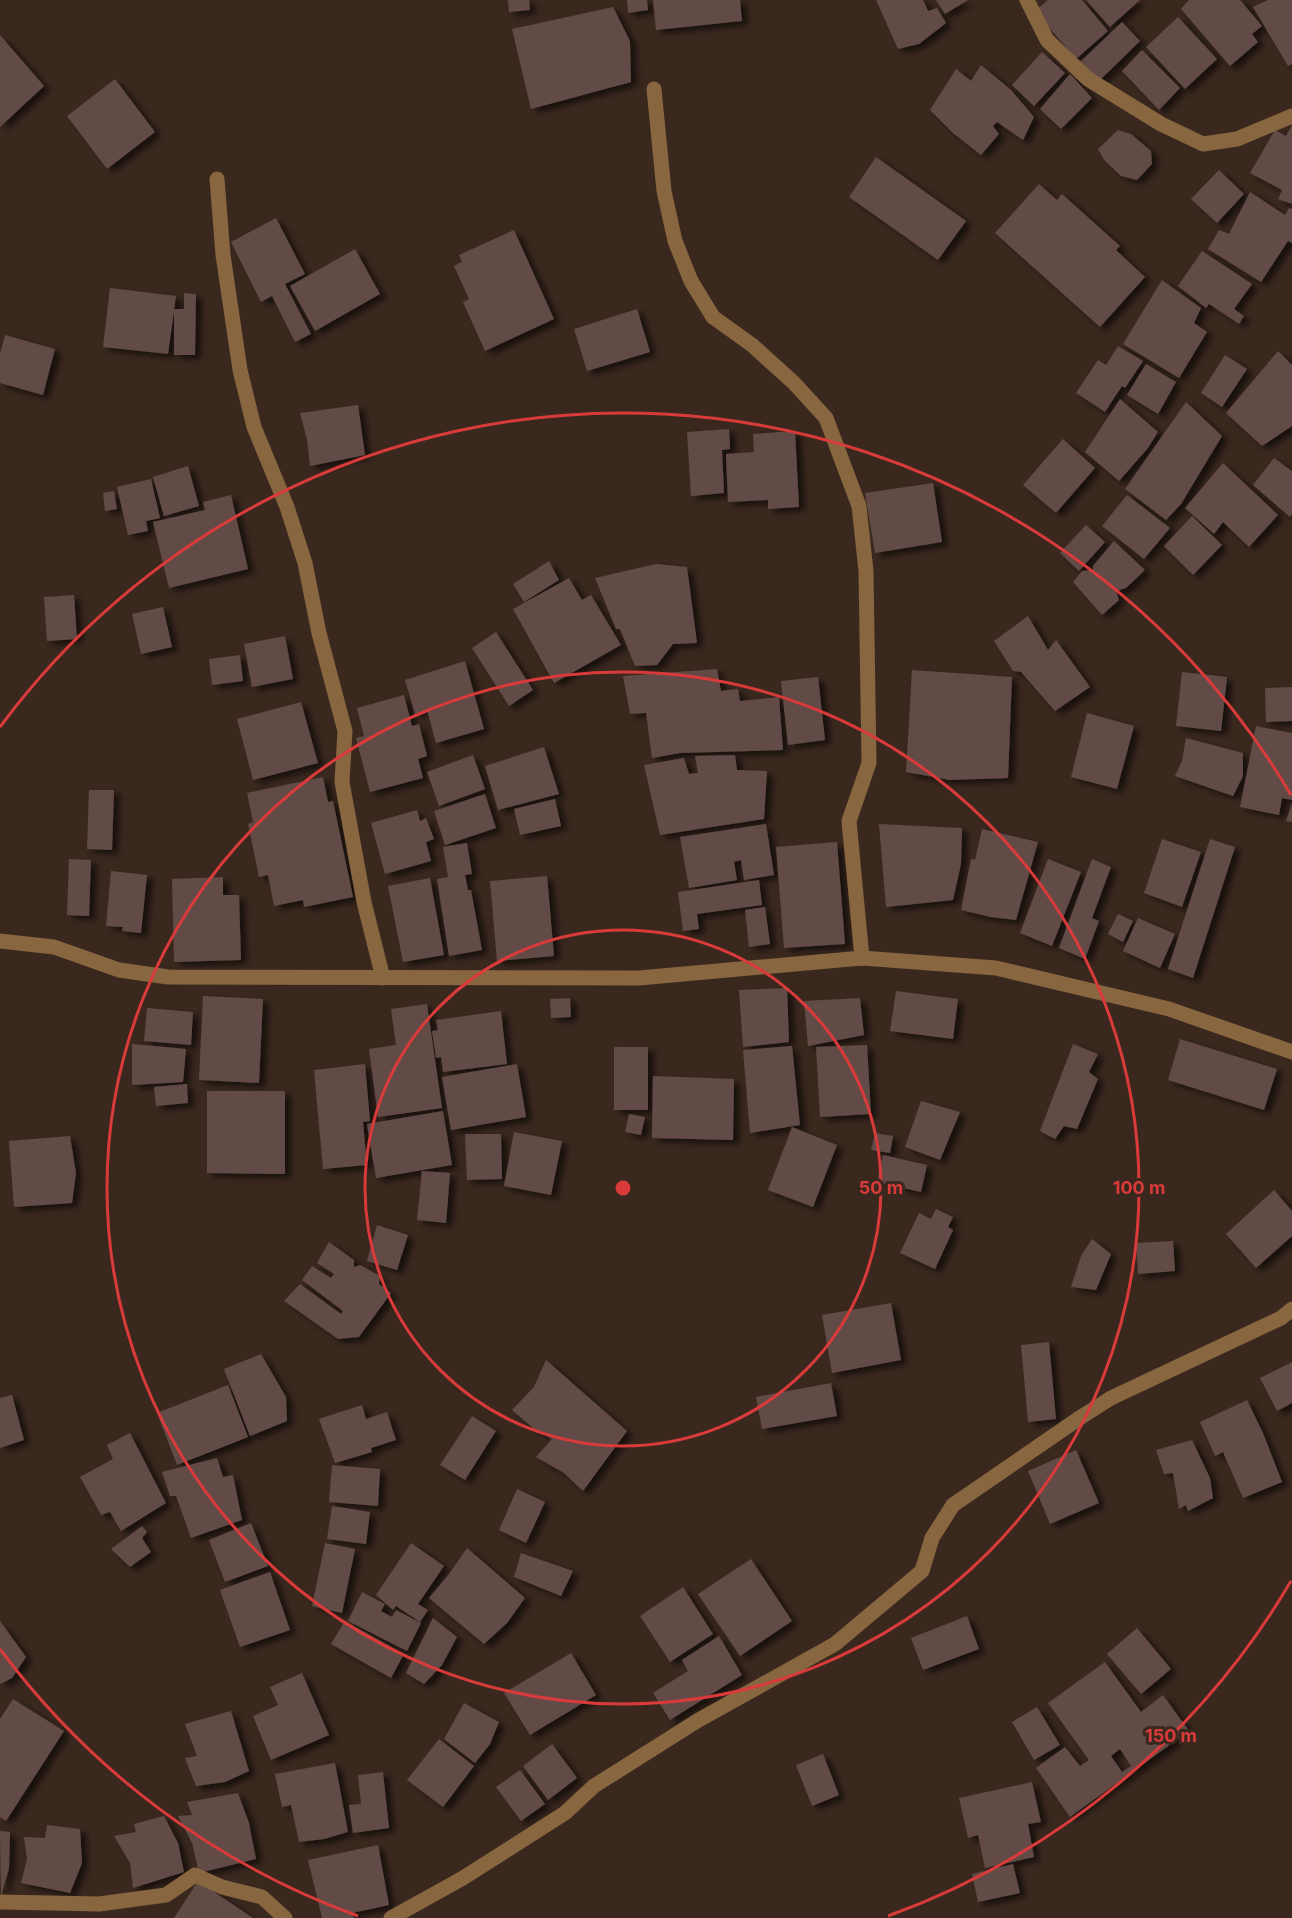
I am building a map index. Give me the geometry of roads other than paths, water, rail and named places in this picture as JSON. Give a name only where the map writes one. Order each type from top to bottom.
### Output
[{"type":"street","points":[[1027,0],[1047,40],[1088,79],[1161,124],[1203,144],[1237,139],[1292,116]]},
{"type":"street","points":[[654,89],[664,191],[675,241],[691,281],[713,317],[752,345],[794,383],[826,418],[859,506],[866,572],[869,762],[849,821],[862,958]]},
{"type":"street","points":[[217,179],[223,255],[240,370],[254,427],[287,507],[305,563],[345,731],[342,782],[364,902],[383,978]]},
{"type":"street","points":[[0,941],[54,947],[119,970],[168,976],[639,978],[862,958],[996,968],[1169,1010],[1292,1052]]},
{"type":"street","points":[[391,1918],[463,1878],[565,1814],[594,1786],[697,1721],[835,1644],[922,1571],[932,1538],[953,1505],[1081,1417],[1111,1398],[1281,1318],[1292,1309]]},
{"type":"street","points":[[0,1902],[99,1904],[166,1895],[195,1875],[222,1887],[262,1897],[285,1918]]}]
